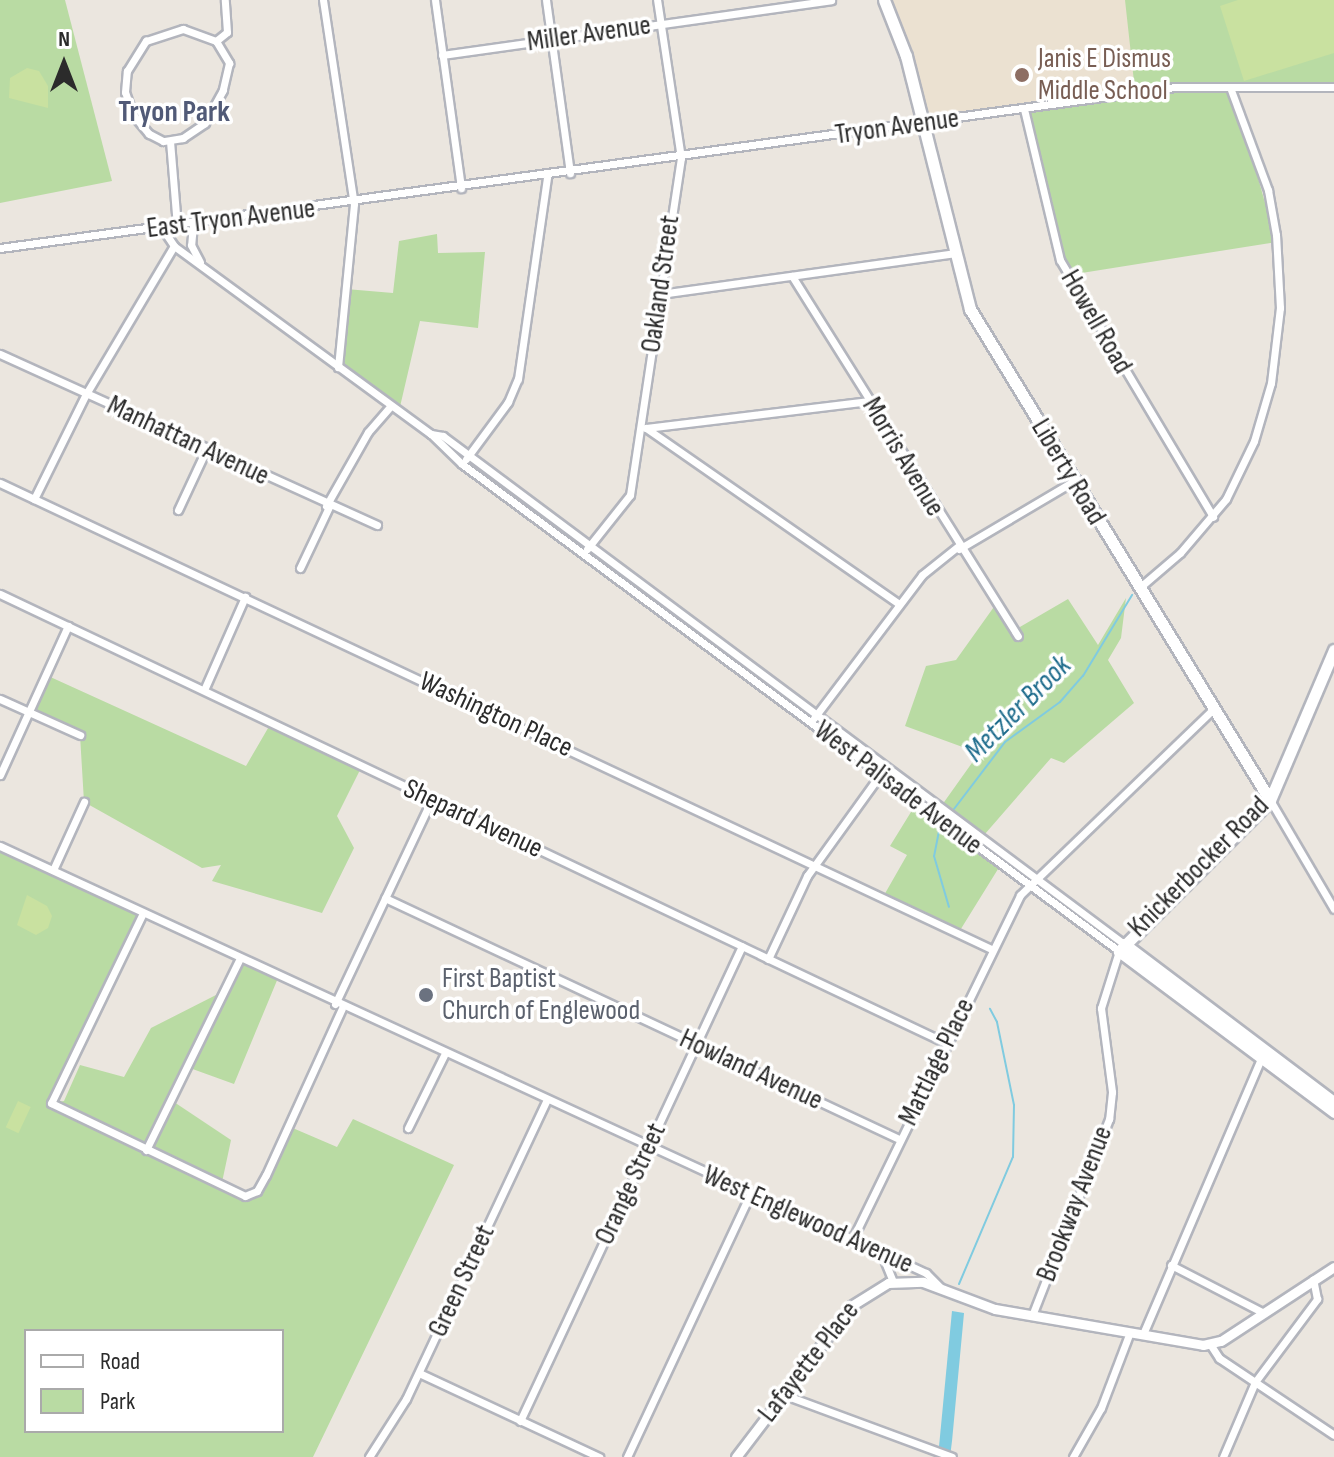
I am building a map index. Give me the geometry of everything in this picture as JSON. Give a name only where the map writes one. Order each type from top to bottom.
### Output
[{"type":"main road","name":"Liberty Road","points":[[884,0],[906,56],[970,309],[1270,800]]},
{"type":"main road","name":"Knickerbocker Road","points":[[1121,947],[1270,800],[1334,650]]},
{"type":"main road","name":"West Palisade Avenue","points":[[1121,947],[1334,1112]]},
{"type":"main road","name":"West Palisade Avenue","points":[[1263,1054],[1334,1102]]},
{"type":"street","points":[[216,41],[227,32],[225,0]]},
{"type":"street","points":[[323,0],[354,204],[338,367]]},
{"type":"street","points":[[435,0],[461,188]]},
{"type":"street","points":[[546,0],[570,173]]},
{"type":"street","name":"Oakland Street","points":[[584,554],[630,495],[643,428],[681,158],[657,0]]},
{"type":"street","name":"Miller Avenue","points":[[442,55],[831,0]]},
{"type":"street","points":[[183,29],[216,41],[229,63],[223,90],[205,123],[170,141],[149,134],[133,115],[125,92],[131,59],[146,41],[163,31],[183,29]]},
{"type":"street","name":"Tryon Avenue","points":[[461,188],[1175,87],[1231,90],[1334,87]]},
{"type":"street","points":[[1139,588],[1213,517],[1254,441],[1271,383],[1280,316],[1271,206],[1231,90]]},
{"type":"street","name":"Howell Road","points":[[1024,109],[1060,260],[1213,517]]},
{"type":"street","points":[[170,141],[177,226]]},
{"type":"street","points":[[462,464],[508,402],[518,379],[547,177]]},
{"type":"street","name":"East Tryon Avenue","points":[[0,248],[461,188]]},
{"type":"street","points":[[193,224],[191,245],[203,267]]},
{"type":"street","points":[[162,228],[174,246],[431,434]]},
{"type":"street","points":[[34,499],[86,394],[174,246]]},
{"type":"street","points":[[660,294],[954,253]]},
{"type":"street","name":"Morris Avenue","points":[[792,276],[958,548],[1018,636]]},
{"type":"street","name":"Manhattan Avenue","points":[[0,354],[327,506],[377,525]]},
{"type":"street","points":[[643,428],[869,401]]},
{"type":"street","points":[[300,568],[327,506],[368,432],[391,406]]},
{"type":"street","points":[[643,428],[899,604]]},
{"type":"street","name":"West Palisade Avenue","points":[[431,434],[443,436],[886,767],[1032,882]]},
{"type":"street","name":"West Palisade Avenue","points":[[431,434],[462,464],[880,774],[1121,947]]},
{"type":"street","points":[[178,510],[206,450]]},
{"type":"street","points":[[811,723],[933,563],[1074,481]]},
{"type":"street","name":"Washington Place","points":[[0,483],[991,949]]},
{"type":"street","name":"Shepard Avenue","points":[[0,594],[946,1043]]},
{"type":"street","points":[[204,690],[245,597]]},
{"type":"street","points":[[0,775],[68,626]]},
{"type":"street","points":[[0,699],[80,735]]},
{"type":"street","name":"Mattlage Place","points":[[851,1242],[991,949],[1032,882],[1213,709]]},
{"type":"street","points":[[768,959],[814,866],[886,767]]},
{"type":"street","points":[[142,915],[51,1103],[245,1196],[257,1191],[266,1175],[385,898],[432,799]]},
{"type":"street","name":"Liberty Road","points":[[1270,800],[1334,909]]},
{"type":"street","points":[[53,870],[84,802]]},
{"type":"street","name":"West Englewood Avenue","points":[[0,846],[338,1006],[881,1256],[926,1273],[940,1287],[989,1307],[1210,1344]]},
{"type":"street","name":"Howland Avenue","points":[[385,898],[899,1139]]},
{"type":"street","name":"Orange Street","points":[[520,1421],[742,946]]},
{"type":"street","name":"Brookway Avenue","points":[[1032,1315],[1109,1119],[1112,1092],[1101,1008],[1121,947]]},
{"type":"street","points":[[146,1150],[239,960]]},
{"type":"street","points":[[408,1128],[445,1053]]},
{"type":"street","points":[[1143,1334],[1263,1054]]},
{"type":"street","name":"Green Street","points":[[369,1457],[419,1373],[547,1100]]},
{"type":"street","points":[[627,1457],[750,1195]]},
{"type":"street","points":[[881,1256],[893,1282],[940,1287]]},
{"type":"street","points":[[1171,1265],[1262,1312]]},
{"type":"street","points":[[1334,1267],[1312,1277],[1210,1344],[1219,1358],[1334,1435]]},
{"type":"street","points":[[1223,1457],[1255,1382],[1317,1299],[1312,1277]]},
{"type":"street","name":"Lafayette Place","points":[[736,1457],[855,1301],[893,1282]]},
{"type":"street","points":[[1073,1457],[1101,1408],[1130,1332]]},
{"type":"street","points":[[419,1373],[599,1457]]},
{"type":"street","points":[[782,1394],[928,1452],[951,1457]]},
{"type":"shaded area","name":"Janis E Dismus Middle School","points":[[884,0],[1126,0],[1135,93],[922,124]]},
{"type":"green space","name":"Tryon Park","points":[[0,0],[65,0],[112,181],[0,203]]},
{"type":"green space","points":[[1125,0],[1334,0],[1334,87],[1234,92],[1276,242],[1069,275],[1023,108],[1135,91]]},
{"type":"green space","points":[[1238,0],[1334,0],[1334,53],[1244,81],[1220,6]]},
{"type":"green space","points":[[27,68],[39,71],[48,86],[48,108],[9,98],[10,78]]},
{"type":"green space","points":[[437,234],[438,253],[485,252],[478,328],[420,321],[399,411],[338,367],[346,289],[393,293],[399,241]]},
{"type":"green space","points":[[1126,598],[1121,638],[1108,660],[1134,703],[1064,763],[1051,758],[978,842],[1003,861],[959,932],[883,897],[907,855],[890,846],[919,799],[937,812],[979,753],[905,726],[926,666],[956,660],[996,604],[1013,631],[1068,599],[1098,645]]},
{"type":"green space","points":[[46,675],[246,766],[271,723],[362,766],[337,816],[354,848],[322,913],[212,881],[221,865],[202,868],[84,802],[80,735],[28,713]]},
{"type":"green space","points":[[0,846],[142,915],[52,1103],[64,1101],[80,1065],[124,1077],[151,1028],[216,995],[239,960],[278,978],[234,1084],[187,1067],[171,1100],[231,1140],[221,1187],[252,1194],[288,1126],[337,1147],[353,1119],[454,1165],[313,1457],[0,1457]]},
{"type":"green space","points":[[27,895],[47,906],[52,916],[48,928],[36,935],[17,925]]},
{"type":"green space","points":[[18,1101],[31,1107],[18,1133],[6,1127]]},
{"type":"water","points":[[952,1311],[964,1313],[952,1441],[950,1457],[938,1457]]},
{"type":"waterway","name":"Metzler Brook","points":[[954,809],[1005,742],[1060,702],[1083,676],[1132,595]]},
{"type":"waterway","name":"Metzler Brook","points":[[939,831],[934,856],[949,907]]},
{"type":"waterway","name":"Metzler Brook","points":[[959,1284],[1013,1157],[1014,1105],[997,1022],[990,1009]]},
{"type":"place","name":"Janis E Dismus Middle School","points":[[1022,75]]},
{"type":"place","name":"First Baptist Church of Englewood","points":[[426,995]]},
{"type":"district","name":"Tryon Park","points":[[174,112]]}]
